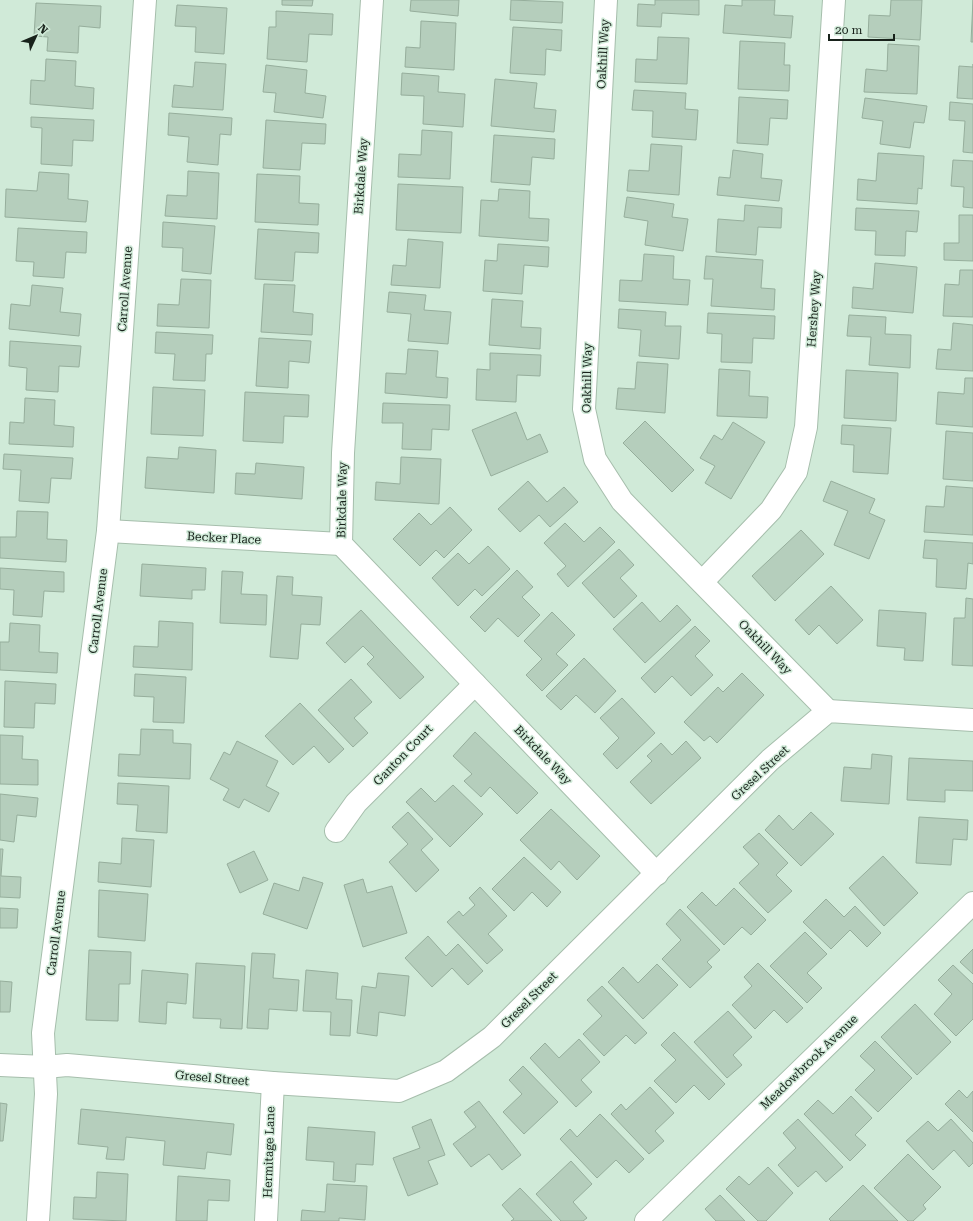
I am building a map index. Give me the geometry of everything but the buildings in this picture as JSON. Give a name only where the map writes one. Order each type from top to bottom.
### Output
[{"type":"street","name":"Carroll Avenue","points":[[38,1221],[46,1094],[43,1033],[108,531],[145,0]]},
{"type":"street","name":"Birkdale Way","points":[[372,0],[343,453],[341,544],[657,874]]},
{"type":"street","name":"Oakhill Way","points":[[606,0],[584,409],[595,459],[622,501],[828,711]]},
{"type":"street","name":"Hershey Way","points":[[702,582],[771,510],[796,472],[806,427],[834,0]]},
{"type":"street","name":"Becker Place","points":[[108,531],[341,544]]},
{"type":"street","name":"Ganton Court","points":[[336,831],[356,803],[475,684]]},
{"type":"street","name":"Gresel Street","points":[[0,1065],[45,1067],[67,1065],[273,1083],[399,1091],[446,1071],[492,1038],[770,760],[828,711]]},
{"type":"street","points":[[828,711],[973,720]]},
{"type":"street","name":"Meadowbrook Avenue","points":[[646,1221],[973,903]]},
{"type":"street","name":"Hermitage Lane","points":[[266,1221],[273,1083]]}]
